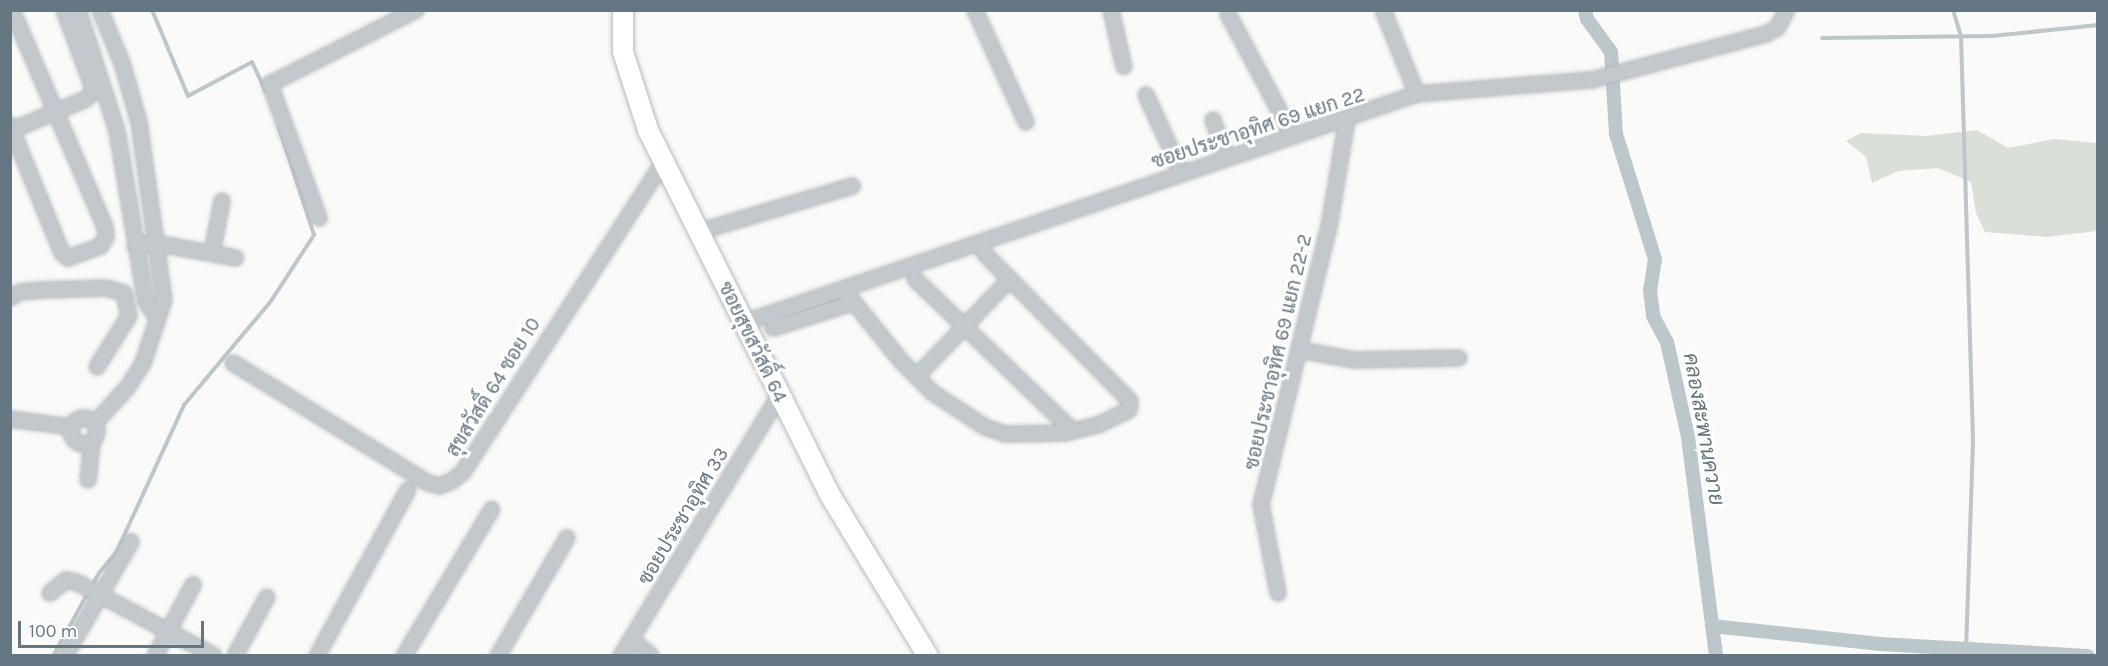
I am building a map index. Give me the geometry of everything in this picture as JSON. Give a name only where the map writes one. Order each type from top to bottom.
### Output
[{"type":"street","points":[[12,10],[56,112],[105,227],[106,237],[101,246],[68,258],[62,253],[11,129],[56,112],[86,99],[92,85],[64,10]]},
{"type":"street","points":[[78,10],[103,79],[119,141],[146,302],[157,318]]},
{"type":"street","points":[[95,423],[127,388],[143,363],[164,300],[154,243],[141,138],[122,63],[100,10]]},
{"type":"street","points":[[319,218],[270,84],[416,10]]},
{"type":"street","name":"ซอยสุขสวัสดิ์ 64","points":[[623,10],[622,52],[632,88],[698,232],[830,495],[928,656]]},
{"type":"street","points":[[975,10],[1026,122]]},
{"type":"street","points":[[1111,10],[1124,67]]},
{"type":"street","points":[[1383,10],[1417,94]]},
{"type":"street","name":"ซอยประชาอุทิศ 69 แยก 22","points":[[743,323],[1417,94],[1592,80],[1624,73],[1766,34],[1777,28],[1787,10]]},
{"type":"street","points":[[1228,14],[1293,136]]},
{"type":"street","points":[[103,79],[122,63]]},
{"type":"street","points":[[1146,95],[1182,174]]},
{"type":"street","name":"ซอยประชาอุทิศ 69 แยก 22-2","points":[[1278,593],[1261,505],[1330,221],[1347,119]]},
{"type":"street","points":[[1213,120],[1227,159]]},
{"type":"street","points":[[119,141],[141,138]]},
{"type":"street","name":"สุขสวัสดิ์ 64 ซอย 10","points":[[233,363],[428,483],[440,486],[452,482],[463,472],[665,160]]},
{"type":"street","points":[[698,232],[852,186]]},
{"type":"street","points":[[212,253],[222,201]]},
{"type":"street","points":[[135,246],[154,243],[236,258]]},
{"type":"street","points":[[843,289],[917,376],[961,414],[1005,434],[1073,431],[1127,412],[1130,401],[984,253]]},
{"type":"street","points":[[915,279],[1073,431]]},
{"type":"street","points":[[917,376],[1010,279]]},
{"type":"street","points":[[143,288],[161,287]]},
{"type":"street","points":[[10,298],[20,292],[43,290],[106,288],[124,293],[129,316],[97,367]]},
{"type":"street","points":[[773,328],[853,303]]},
{"type":"street","points":[[1300,350],[1355,360],[1459,358]]},
{"type":"street","name":"ซอยประชาอุทิศ 33","points":[[621,656],[779,396]]},
{"type":"street","points":[[92,442],[79,443],[72,436],[72,427],[82,418],[95,423]]},
{"type":"street","points":[[10,419],[72,427]]},
{"type":"street","points":[[88,480],[92,442],[97,435],[95,423]]},
{"type":"street","points":[[317,656],[408,490]]},
{"type":"street","points":[[404,656],[492,509]]},
{"type":"street","points":[[498,656],[567,538]]},
{"type":"street","points":[[65,656],[96,592],[131,542]]},
{"type":"street","points":[[50,593],[66,580],[78,583],[214,656]]},
{"type":"street","points":[[155,656],[193,585]]},
{"type":"street","points":[[235,656],[267,597]]},
{"type":"street","points":[[631,639],[651,656]]},
{"type":"shaded area","points":[[1977,130],[2008,148],[2054,139],[2097,143],[2097,231],[2046,237],[1985,232],[1976,213],[1971,182],[1938,168],[1898,171],[1872,183],[1866,157],[1846,141],[1861,133],[1926,136]]},
{"type":"waterway","points":[[152,10],[188,96],[252,62],[266,92]]},
{"type":"waterway","name":"คลองสะพานควาย","points":[[1585,10],[1587,19],[1611,52],[1616,134],[1655,259],[1650,290],[1653,316],[1667,342],[1688,437],[1716,656]]},
{"type":"waterway","points":[[1953,10],[1961,36],[1973,441],[1966,649]]},
{"type":"waterway","points":[[1822,38],[1992,36],[2098,25]]},
{"type":"waterway","points":[[53,656],[99,573],[116,553],[184,405],[271,301],[314,235],[279,127]]},
{"type":"waterway","points":[[1712,626],[1880,644],[2088,656]]}]
